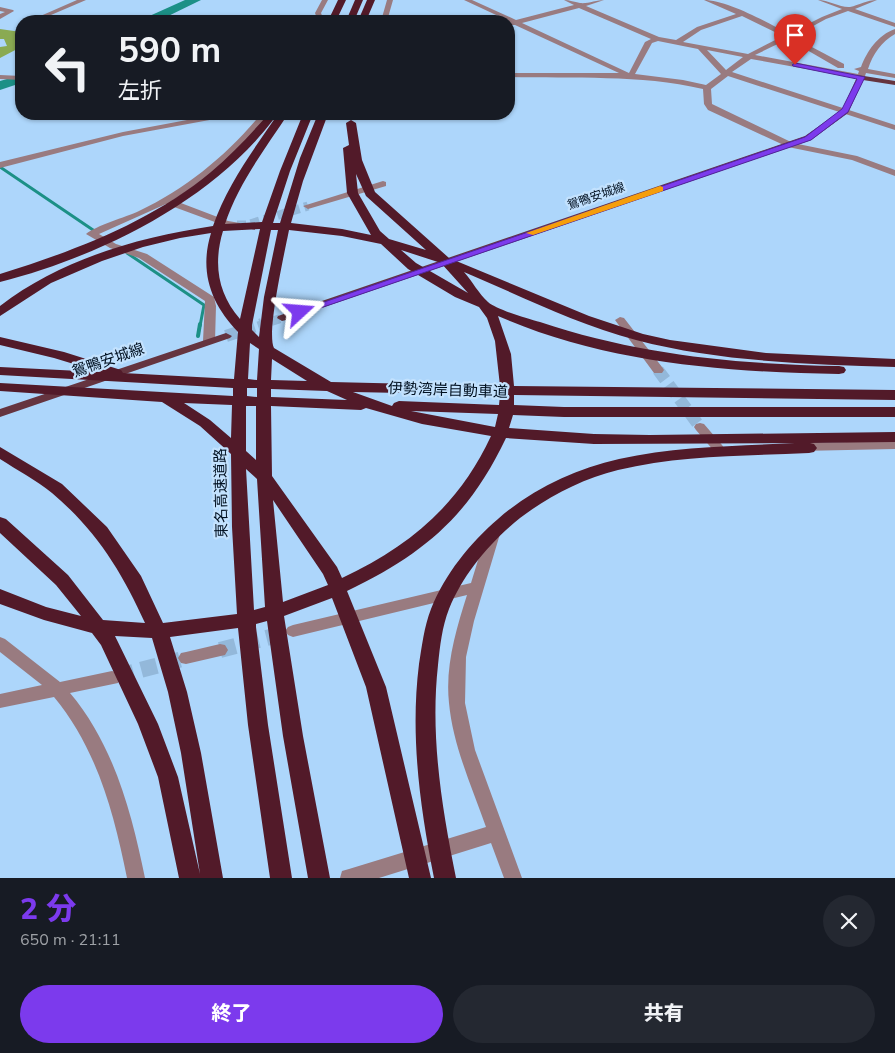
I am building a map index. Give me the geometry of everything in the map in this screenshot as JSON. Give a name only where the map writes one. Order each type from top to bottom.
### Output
[{"type":"highway","points":[[335,15],[342,0]]},
{"type":"highway","points":[[353,15],[359,0]]},
{"type":"highway","points":[[365,15],[371,0]]},
{"type":"highway","points":[[372,15],[377,0]]},
{"type":"highway","points":[[0,278],[47,264],[81,251],[132,227],[158,212],[221,169],[258,133],[268,120]]},
{"type":"highway","points":[[279,120],[235,187],[220,222],[212,261],[214,285],[222,305],[237,322],[262,346],[308,377],[352,397],[415,417],[461,427],[511,434],[568,439],[665,440],[895,437]]},
{"type":"highway","name":"東名高速道路","points":[[281,878],[253,692],[240,561],[238,397],[243,348],[257,262],[276,196],[313,120]]},
{"type":"highway","name":"東名高速道路","points":[[313,120],[308,151],[288,213],[270,296],[266,332],[263,451],[269,557],[284,684],[319,878]]},
{"type":"highway","points":[[0,596],[28,608],[74,622],[130,630],[181,630],[232,623],[290,608],[320,597],[364,576],[406,551],[424,537],[462,499],[483,468],[499,436],[505,418],[507,384],[505,360],[493,318],[455,269],[370,194],[361,179],[354,154],[352,120]]},
{"type":"highway","points":[[352,120],[347,155],[350,184],[355,199],[374,230],[389,247],[431,278],[490,309],[564,335],[655,356],[710,364],[763,368],[895,371]]},
{"type":"highway","points":[[0,312],[28,291],[50,278],[115,252],[191,231],[259,226],[319,228],[370,237],[427,254],[563,311],[639,337],[700,349],[746,355],[895,363]]},
{"type":"highway","points":[[0,341],[39,348],[88,363],[128,378],[168,399],[205,423],[249,462],[273,487],[330,572],[376,687],[420,878]]},
{"type":"highway","name":"伊勢湾岸自動車道","points":[[0,371],[218,382],[563,392],[895,395]]},
{"type":"highway","name":"伊勢湾岸自動車道","points":[[0,387],[191,398],[564,412],[895,412]]},
{"type":"highway","points":[[445,878],[436,834],[424,730],[425,685],[432,638],[442,604],[461,570],[484,541],[531,501],[557,487],[616,466],[650,458],[695,453],[895,444]]},
{"type":"highway","points":[[0,452],[22,463],[73,500],[112,543],[144,596],[160,633],[189,736],[212,878]]},
{"type":"highway","points":[[0,523],[62,580],[86,609],[112,650],[148,724],[168,777],[190,878]]},
{"type":"main road","points":[[862,73],[895,83]]},
{"type":"main road","name":"鴛鴨安城線","points":[[282,318],[808,138],[845,110],[862,73]]},
{"type":"main road","name":"鴛鴨安城線","points":[[0,413],[226,336]]},
{"type":"street","points":[[47,15],[83,0]]},
{"type":"street","points":[[319,15],[325,0]]},
{"type":"street","points":[[386,15],[390,0]]},
{"type":"street","points":[[467,0],[495,15]]},
{"type":"street","points":[[567,0],[658,39],[680,40],[862,73],[895,76]]},
{"type":"street","points":[[515,23],[601,0]]},
{"type":"street","points":[[708,0],[789,36],[841,66]]},
{"type":"street","points":[[732,0],[740,13]]},
{"type":"street","points":[[821,0],[895,25]]},
{"type":"street","points":[[707,88],[753,53],[824,18],[874,0]]},
{"type":"street","points":[[591,2],[641,23]]},
{"type":"street","points":[[0,17],[11,11],[2,6]]},
{"type":"street","points":[[680,40],[712,23],[740,13]]},
{"type":"street","points":[[515,25],[630,77]]},
{"type":"street","points":[[658,30],[702,48],[753,53],[841,66],[862,73]]},
{"type":"street","points":[[862,73],[873,49],[881,40],[895,31]]},
{"type":"street","points":[[630,77],[649,42],[658,39]]},
{"type":"street","points":[[881,40],[892,42]]},
{"type":"street","points":[[702,48],[728,73],[895,128]]},
{"type":"street","points":[[515,75],[630,77],[684,82],[707,88]]},
{"type":"street","points":[[2,77],[15,78]]},
{"type":"street","points":[[707,88],[708,104],[711,108],[791,145],[854,158],[895,173]]},
{"type":"street","points":[[0,165],[123,134],[199,120]]},
{"type":"street","points":[[209,341],[209,316],[212,305],[210,299],[143,256],[113,246],[91,234],[128,220],[167,201],[214,169],[260,120]]},
{"type":"street","points":[[308,206],[382,184]]},
{"type":"street","points":[[167,201],[226,223],[238,225]]},
{"type":"street","points":[[620,320],[658,370]]},
{"type":"street","points":[[700,427],[718,448]]},
{"type":"street","points":[[513,878],[467,750],[457,703],[458,657],[486,550],[501,518],[526,498],[560,480],[615,462],[718,448],[895,444]]},
{"type":"street","points":[[293,631],[476,587]]},
{"type":"street","points":[[0,643],[57,689],[85,727],[98,750],[109,779],[130,844],[136,878]]},
{"type":"street","points":[[186,658],[220,650]]},
{"type":"street","points":[[0,701],[112,678]]},
{"type":"street","points":[[349,878],[496,833]]},
{"type":"green space","points":[[0,29],[15,31],[15,50],[0,58],[0,47],[7,46],[4,39],[0,39]]},
{"type":"waterway","points":[[162,15],[195,0]]},
{"type":"waterway","points":[[0,86],[15,81]]},
{"type":"waterway","points":[[0,167],[96,232]]},
{"type":"waterway","points":[[127,253],[204,305],[200,326]]},
{"type":"waterway","points":[[198,336],[200,324]]},
{"type":"tunnel","points":[[237,225],[247,225],[308,206]]},
{"type":"tunnel","points":[[258,326],[282,318]]},
{"type":"tunnel","points":[[226,336],[262,324]]},
{"type":"tunnel","points":[[658,370],[700,427]]},
{"type":"tunnel","points":[[220,650],[286,633]]},
{"type":"tunnel","points":[[118,676],[186,658]]},
{"type":"slow traffic","points":[[530,233],[660,189]]},
{"type":"route","points":[[300,312],[808,138],[845,110],[861,77],[795,65]]}]
